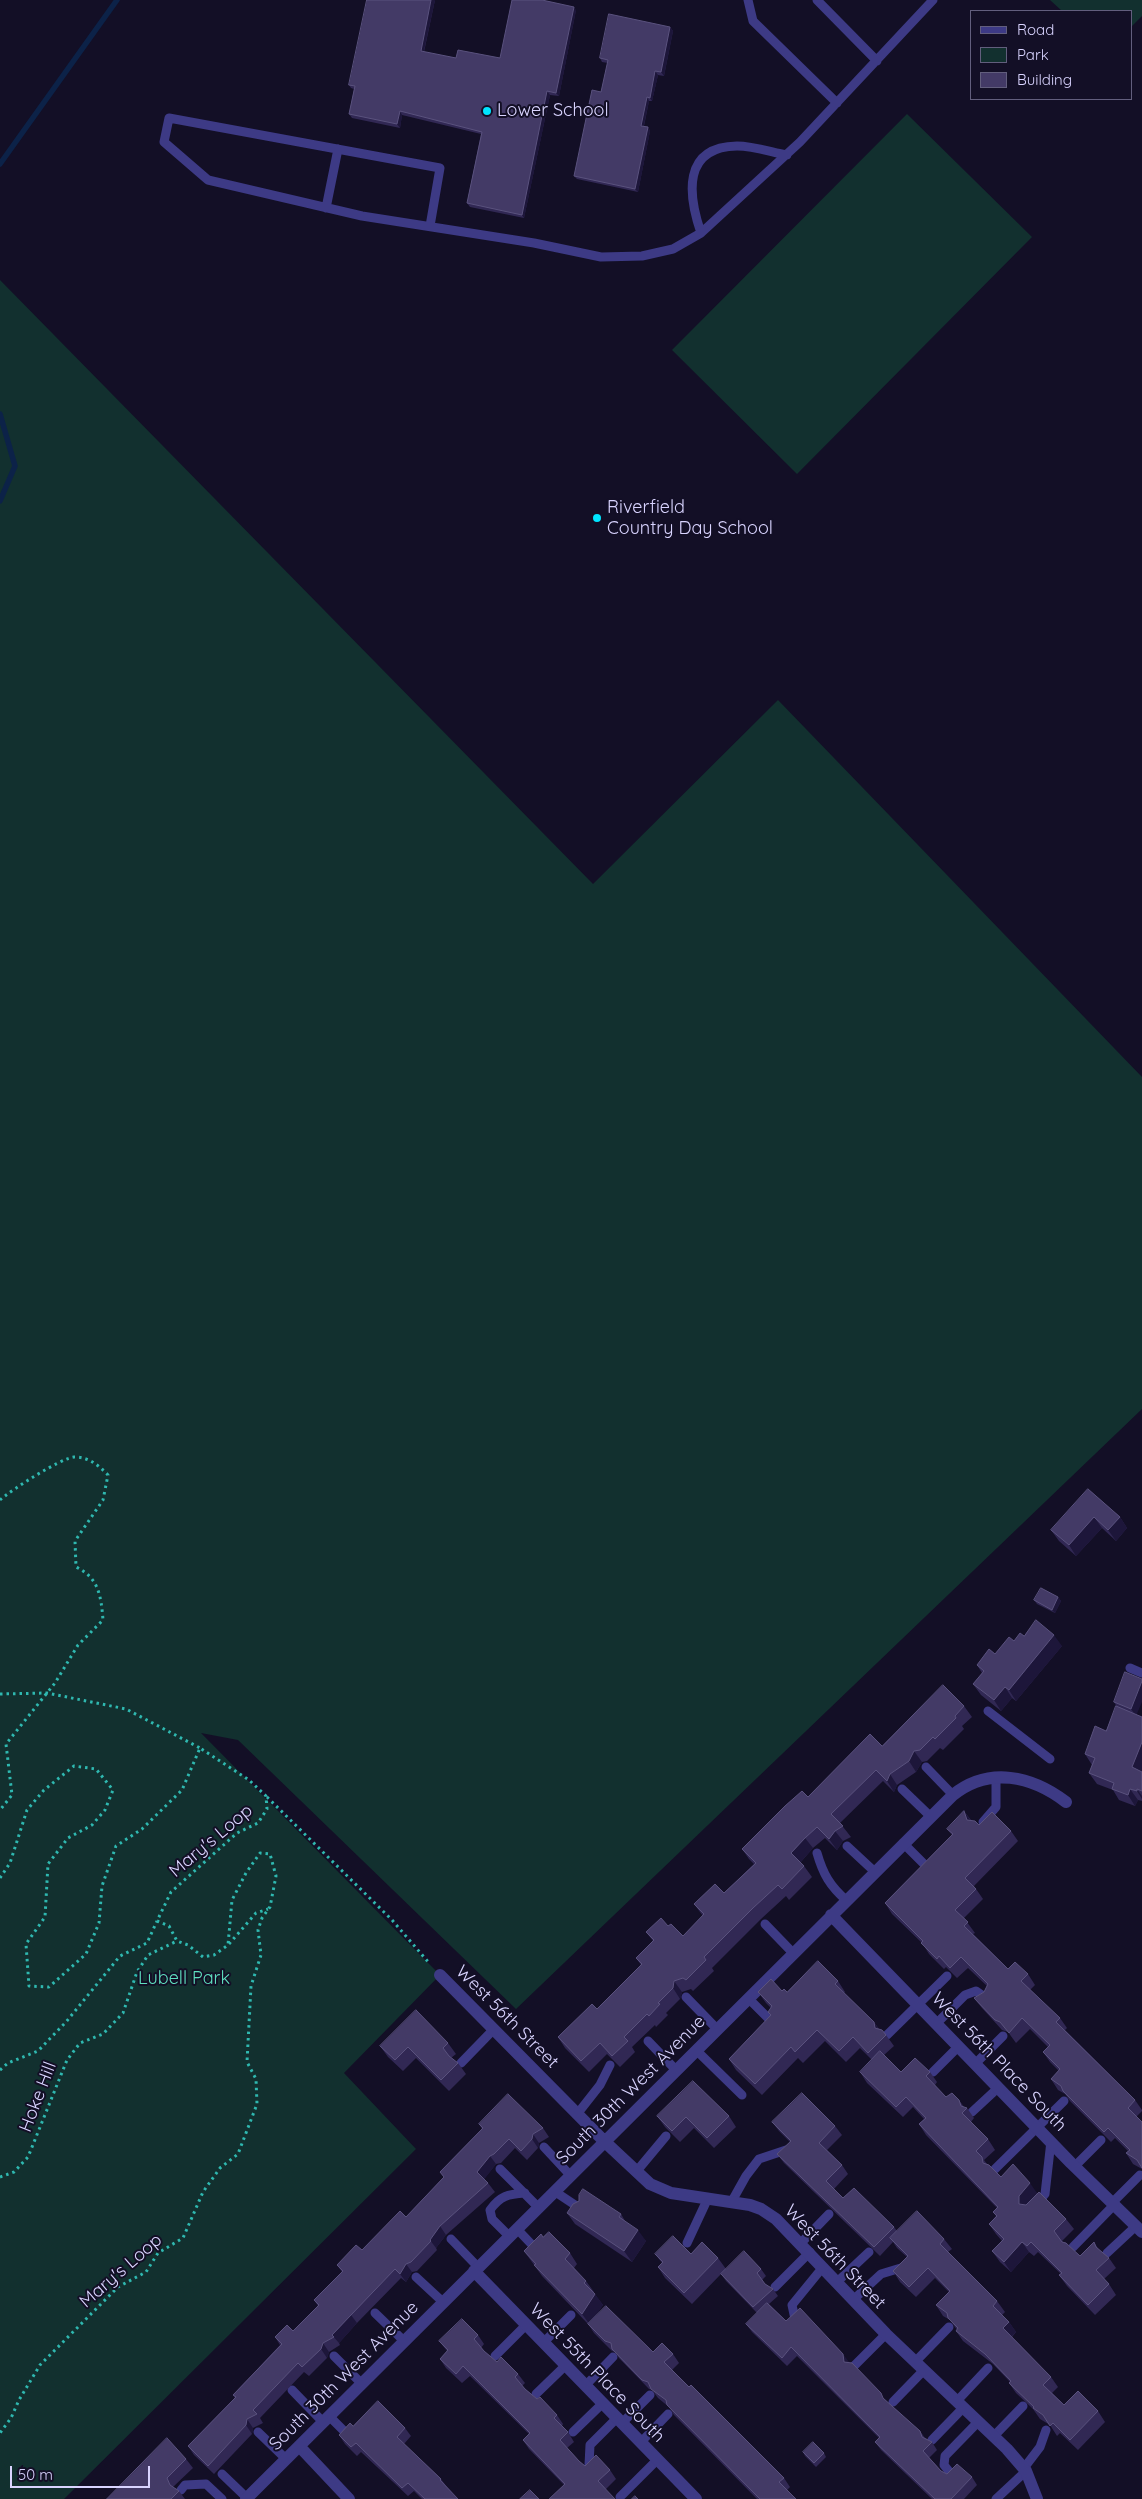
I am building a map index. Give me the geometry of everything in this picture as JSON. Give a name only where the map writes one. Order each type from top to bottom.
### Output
[{"type":"street","name":"South 30th West Avenue","points":[[246,2499],[953,1795],[974,1782],[996,1777],[1016,1777],[1034,1782],[1050,1790],[1066,1802]]},
{"type":"street","name":"West 56th Place South","points":[[831,1915],[1074,2166],[1139,2229]]},
{"type":"street","name":"West 56th Street","points":[[440,1974],[604,2141],[650,2184],[671,2193],[732,2201],[761,2209],[776,2219],[886,2334],[994,2436],[1025,2470],[1037,2499]]},
{"type":"street","name":"West 55th Place South","points":[[476,2269],[526,2324],[696,2499]]},
{"type":"street","points":[[298,2446],[349,2499]]},
{"type":"lane","points":[[748,0],[753,21],[836,103]]},
{"type":"lane","points":[[818,0],[877,61]]},
{"type":"lane","points":[[430,226],[440,168],[170,118],[164,142],[208,180],[326,208],[430,226],[534,243],[600,257],[642,256],[673,249],[701,233],[787,154],[933,0]]},
{"type":"lane","points":[[701,233],[695,216],[690,182],[696,166],[707,155],[722,148],[739,146],[787,154]]},
{"type":"lane","points":[[326,208],[338,149]]},
{"type":"lane","points":[[1130,1668],[1142,1673]]},
{"type":"lane","points":[[988,1711],[1050,1759]]},
{"type":"lane","points":[[926,1767],[953,1795]]},
{"type":"lane","points":[[979,1826],[996,1807],[996,1777]]},
{"type":"lane","points":[[902,1788],[930,1816]]},
{"type":"lane","points":[[904,1843],[929,1869]]},
{"type":"lane","points":[[847,1846],[875,1872]]},
{"type":"lane","points":[[817,1853],[823,1874],[831,1886],[846,1900]]},
{"type":"lane","points":[[765,1924],[793,1953]]},
{"type":"lane","points":[[887,2035],[947,1976]]},
{"type":"lane","points":[[937,2023],[965,1995],[976,1991],[986,1998]]},
{"type":"lane","points":[[686,1997],[717,2029]]},
{"type":"lane","points":[[748,1998],[770,2020]]},
{"type":"lane","points":[[461,2063],[494,2029]]},
{"type":"lane","points":[[976,2063],[1003,2036]]},
{"type":"lane","points":[[648,2041],[676,2070]]},
{"type":"lane","points":[[933,2072],[959,2046]]},
{"type":"lane","points":[[696,2050],[742,2095]]},
{"type":"lane","points":[[578,2113],[600,2085],[610,2064]]},
{"type":"lane","points":[[972,2112],[999,2087]]},
{"type":"lane","points":[[995,2169],[1064,2101]]},
{"type":"lane","points":[[636,2172],[666,2136]]},
{"type":"lane","points":[[1074,2166],[1101,2140]]},
{"type":"lane","points":[[1031,2210],[1045,2194],[1051,2141]]},
{"type":"lane","points":[[544,2147],[570,2175]]},
{"type":"lane","points":[[732,2201],[759,2159],[786,2150]]},
{"type":"lane","points":[[500,2168],[538,2207]]},
{"type":"lane","points":[[1073,2247],[1140,2175]]},
{"type":"lane","points":[[554,2191],[581,2209]]},
{"type":"lane","points":[[524,2193],[508,2194],[498,2199],[490,2210],[492,2219],[537,2250]]},
{"type":"lane","points":[[687,2243],[708,2198]]},
{"type":"lane","points":[[775,2287],[830,2214]]},
{"type":"lane","points":[[1108,2253],[1139,2229]]},
{"type":"lane","points":[[451,2239],[476,2269]]},
{"type":"lane","points":[[837,2282],[869,2252]]},
{"type":"lane","points":[[854,2300],[881,2274],[904,2266]]},
{"type":"lane","points":[[795,2320],[792,2305],[823,2268]]},
{"type":"lane","points":[[416,2277],[443,2302]]},
{"type":"lane","points":[[375,2313],[404,2341]]},
{"type":"lane","points":[[544,2342],[571,2315]]},
{"type":"lane","points":[[495,2356],[526,2324]]},
{"type":"lane","points":[[892,2402],[949,2327]]},
{"type":"lane","points":[[854,2366],[886,2334]]},
{"type":"lane","points":[[334,2356],[362,2383]]},
{"type":"lane","points":[[586,2385],[612,2357]]},
{"type":"lane","points":[[536,2394],[566,2365]]},
{"type":"lane","points":[[932,2440],[988,2368]]},
{"type":"lane","points":[[292,2390],[347,2434]]},
{"type":"lane","points":[[588,2465],[590,2445],[650,2395]]},
{"type":"lane","points":[[573,2432],[604,2403]]},
{"type":"lane","points":[[994,2436],[1023,2406]]},
{"type":"lane","points":[[641,2442],[668,2414]]},
{"type":"lane","points":[[952,2476],[944,2465],[945,2456],[979,2421]]},
{"type":"lane","points":[[996,2499],[1025,2470],[1040,2446],[1046,2430]]},
{"type":"lane","points":[[258,2432],[286,2459]]},
{"type":"lane","points":[[620,2497],[658,2460]]},
{"type":"lane","points":[[222,2474],[246,2499]]},
{"type":"lane","points":[[181,2490],[186,2486],[206,2484],[222,2499]]},
{"type":"path","points":[[0,1500],[12,1489],[73,1457],[94,1461],[108,1475],[103,1500],[75,1541],[76,1567],[89,1573],[97,1588],[103,1620],[78,1645],[47,1693],[6,1744],[12,1795],[0,1810]]},
{"type":"path","name":"Mary's Loop","points":[[0,1694],[47,1693],[126,1709],[200,1748],[249,1780],[266,1796],[267,1809],[258,1823],[237,1833],[171,1892],[157,1921]]},
{"type":"path","points":[[0,1878],[10,1863],[27,1810],[44,1790],[74,1766],[96,1769],[113,1790],[105,1810],[92,1825],[68,1838],[48,1864],[46,1916],[26,1944],[29,1986],[49,1987],[86,1954],[99,1923],[102,1886],[116,1846],[142,1829],[182,1790],[200,1748]]},
{"type":"path","points":[[266,1796],[392,1920],[440,1974]]},
{"type":"path","name":"Mary's Loop","points":[[0,2433],[11,2418],[18,2400],[40,2365],[118,2286],[146,2272],[158,2253],[183,2238],[203,2192],[220,2168],[238,2154],[257,2104],[256,2079],[247,2062],[251,1986],[261,1955],[258,1930],[262,1918],[269,1909],[276,1876],[270,1854],[260,1853],[246,1873],[232,1900],[228,1946]]},
{"type":"path","points":[[157,1921],[169,1926],[177,1941],[188,1945],[203,1957],[214,1955],[228,1946],[256,1913],[269,1909]]},
{"type":"path","name":"Hoke Hill","points":[[0,2070],[8,2063],[38,2051],[66,2022],[120,1956],[147,1943],[157,1921]]},
{"type":"path","name":"Hoke Hill","points":[[0,2177],[14,2172],[28,2158],[67,2060],[80,2043],[103,2034],[123,2013],[136,1972],[148,1955],[177,1941]]},
{"type":"green space","points":[[1050,0],[1142,0],[1142,16],[1132,26],[1132,10],[1061,10]]},
{"type":"green space","points":[[907,114],[1032,237],[797,474],[672,350]]},
{"type":"green space","name":"Lubell Park","points":[[0,280],[593,884],[778,700],[1142,1077],[1142,1409],[516,2009],[238,1740],[201,1733],[440,1975],[344,2073],[416,2149],[64,2499],[0,2499]]},
{"type":"building","name":"Lower School","points":[[367,0],[431,0],[421,51],[456,58],[458,50],[500,58],[512,0],[542,0],[574,7],[556,93],[547,91],[522,215],[467,203],[482,132],[400,111],[397,124],[349,114],[355,86],[349,85]]},
{"type":"building","points":[[609,14],[670,27],[661,72],[655,71],[650,98],[647,97],[641,126],[648,127],[635,189],[574,176],[592,90],[601,92],[608,60],[600,58]]},
{"type":"building","points":[[1088,1489],[1120,1517],[1108,1530],[1094,1517],[1069,1545],[1051,1530]]},
{"type":"building","points":[[1041,1588],[1058,1597],[1052,1610],[1034,1600]]},
{"type":"building","points":[[1036,1620],[1054,1635],[1009,1690],[1005,1687],[994,1700],[973,1684],[984,1671],[977,1665],[989,1649],[995,1654],[1009,1637],[1014,1641],[1020,1633],[1024,1636]]},
{"type":"building","points":[[1125,1672],[1142,1679],[1131,1709],[1114,1702]]},
{"type":"building","points":[[943,1685],[964,1706],[955,1716],[956,1718],[935,1739],[933,1737],[920,1750],[914,1751],[909,1761],[890,1774],[887,1781],[876,1770],[831,1814],[843,1826],[835,1831],[829,1839],[817,1827],[805,1838],[791,1853],[804,1866],[782,1889],[778,1885],[753,1908],[704,1957],[706,1960],[686,1980],[683,1978],[674,1981],[673,1988],[658,2003],[660,2004],[624,2037],[628,2041],[612,2056],[600,2043],[581,2061],[558,2037],[592,2004],[597,2009],[642,1964],[636,1958],[654,1940],[646,1932],[661,1918],[668,1926],[671,1924],[683,1936],[704,1914],[694,1904],[715,1884],[724,1893],[756,1863],[742,1849],[785,1806],[802,1791],[808,1797],[870,1734],[882,1746]]},
{"type":"building","points":[[1116,1706],[1142,1717],[1142,1742],[1132,1767],[1142,1772],[1142,1791],[1130,1789],[1128,1795],[1112,1789],[1114,1783],[1089,1773],[1095,1758],[1085,1754],[1095,1726],[1106,1731]]},
{"type":"building","points":[[964,1811],[967,1820],[975,1821],[979,1825],[992,1812],[1011,1831],[965,1878],[976,1889],[955,1910],[968,1922],[964,1926],[1008,1969],[1015,1962],[1028,1974],[1021,1981],[1060,2018],[1056,2022],[1135,2100],[1128,2108],[1142,2122],[1142,2168],[1137,2160],[1126,2153],[1130,2150],[1108,2128],[1104,2132],[1063,2091],[1061,2086],[1051,2079],[1060,2069],[1043,2052],[1050,2045],[1022,2018],[1009,2033],[974,1998],[984,1992],[988,1984],[961,1957],[950,1968],[939,1956],[937,1959],[921,1943],[923,1941],[885,1903],[953,1834],[947,1829]]},
{"type":"building","points":[[818,1961],[838,1981],[835,1984],[874,2022],[875,2028],[882,2030],[886,2035],[868,2053],[853,2037],[839,2051],[817,2030],[795,2052],[791,2047],[755,2084],[729,2059],[771,2015],[768,2012],[772,2006],[758,1992],[771,1979],[782,1991],[784,1989],[787,1992]]},
{"type":"building","points":[[416,2010],[448,2043],[443,2048],[458,2063],[441,2080],[408,2047],[395,2060],[380,2046]]},
{"type":"building","points":[[880,2051],[901,2072],[915,2058],[930,2072],[926,2076],[946,2097],[952,2093],[959,2100],[961,2106],[967,2108],[962,2113],[988,2139],[976,2151],[982,2157],[983,2163],[989,2165],[1001,2177],[1013,2164],[1030,2183],[1019,2196],[1019,2204],[1026,2205],[1039,2192],[1066,2219],[1054,2231],[1062,2242],[1066,2243],[1080,2256],[1094,2242],[1096,2247],[1109,2258],[1096,2270],[1109,2284],[1088,2305],[1059,2275],[1062,2273],[1031,2242],[1027,2246],[1022,2242],[1004,2262],[992,2251],[1004,2239],[989,2224],[997,2216],[993,2212],[998,2207],[919,2124],[926,2118],[906,2097],[896,2107],[860,2072]]},
{"type":"building","points":[[693,2081],[729,2116],[707,2138],[686,2117],[672,2131],[657,2116]]},
{"type":"building","points":[[802,2093],[835,2126],[819,2143],[842,2165],[826,2181],[843,2198],[854,2188],[894,2227],[874,2247],[777,2154],[791,2141],[772,2122]]},
{"type":"building","points":[[508,2094],[543,2128],[533,2134],[532,2139],[521,2151],[509,2139],[490,2156],[477,2172],[488,2183],[440,2226],[431,2241],[411,2262],[406,2264],[400,2274],[395,2269],[332,2335],[334,2337],[323,2343],[321,2349],[302,2367],[298,2363],[253,2410],[257,2414],[247,2419],[246,2425],[208,2466],[188,2446],[236,2397],[233,2395],[282,2344],[275,2337],[287,2325],[293,2331],[319,2305],[314,2300],[343,2271],[337,2265],[356,2245],[362,2250],[400,2211],[406,2217],[444,2177],[440,2172],[483,2128],[479,2124]]},
{"type":"building","points":[[583,2189],[621,2214],[619,2217],[638,2230],[624,2251],[567,2213],[573,2204],[579,2201],[579,2195]]},
{"type":"building","points":[[917,2211],[944,2239],[940,2244],[997,2301],[993,2306],[1009,2322],[1003,2328],[1051,2377],[1043,2385],[1064,2405],[1078,2391],[1098,2411],[1070,2440],[1053,2423],[1050,2426],[1043,2415],[1033,2408],[1009,2383],[1011,2381],[985,2354],[956,2331],[958,2328],[948,2318],[947,2313],[936,2305],[950,2291],[928,2268],[909,2287],[893,2271],[908,2256],[890,2238]]},
{"type":"building","points":[[549,2232],[570,2253],[565,2259],[586,2281],[584,2283],[595,2294],[582,2314],[534,2265],[536,2264],[524,2251],[541,2234],[543,2237]]},
{"type":"building","points":[[673,2236],[691,2254],[702,2242],[718,2258],[684,2293],[658,2267],[663,2262],[655,2254]]},
{"type":"building","points":[[744,2251],[761,2269],[757,2273],[765,2284],[773,2289],[753,2307],[721,2274]]},
{"type":"building","points":[[767,2303],[786,2321],[800,2308],[843,2354],[844,2362],[852,2363],[881,2393],[883,2398],[920,2431],[922,2437],[932,2442],[923,2451],[941,2471],[947,2474],[957,2464],[972,2477],[951,2499],[935,2499],[875,2442],[880,2437],[791,2347],[782,2358],[746,2324]]},
{"type":"building","points":[[606,2306],[653,2352],[662,2343],[673,2354],[664,2362],[689,2387],[691,2385],[784,2478],[779,2482],[796,2499],[760,2499],[667,2405],[666,2400],[651,2389],[648,2382],[642,2380],[612,2349],[611,2343],[605,2341],[588,2324]]},
{"type":"building","points":[[462,2319],[478,2335],[474,2339],[484,2351],[497,2362],[501,2357],[518,2374],[515,2377],[525,2389],[537,2399],[540,2397],[557,2415],[554,2418],[568,2432],[560,2440],[579,2461],[585,2466],[596,2455],[610,2470],[598,2481],[615,2499],[549,2499],[565,2484],[523,2440],[530,2433],[463,2366],[456,2374],[440,2359],[448,2350],[439,2341]]},
{"type":"building","points":[[378,2401],[405,2428],[397,2437],[441,2479],[458,2499],[425,2499],[408,2483],[402,2488],[356,2443],[351,2447],[339,2435],[350,2423],[353,2426]]},
{"type":"building","points":[[167,2438],[186,2459],[167,2478],[170,2485],[179,2491],[171,2499],[107,2499]]},
{"type":"building","points":[[813,2442],[824,2453],[814,2463],[803,2452]]},
{"type":"building","points":[[530,2490],[539,2499],[520,2499]]},
{"type":"waterway","points":[[0,164],[117,0]]},
{"type":"waterway","points":[[0,414],[15,466],[0,501]]},
{"type":"place","name":"Lower School","points":[[487,111]]},
{"type":"place","name":"Riverfield Country Day School","points":[[597,518]]}]
